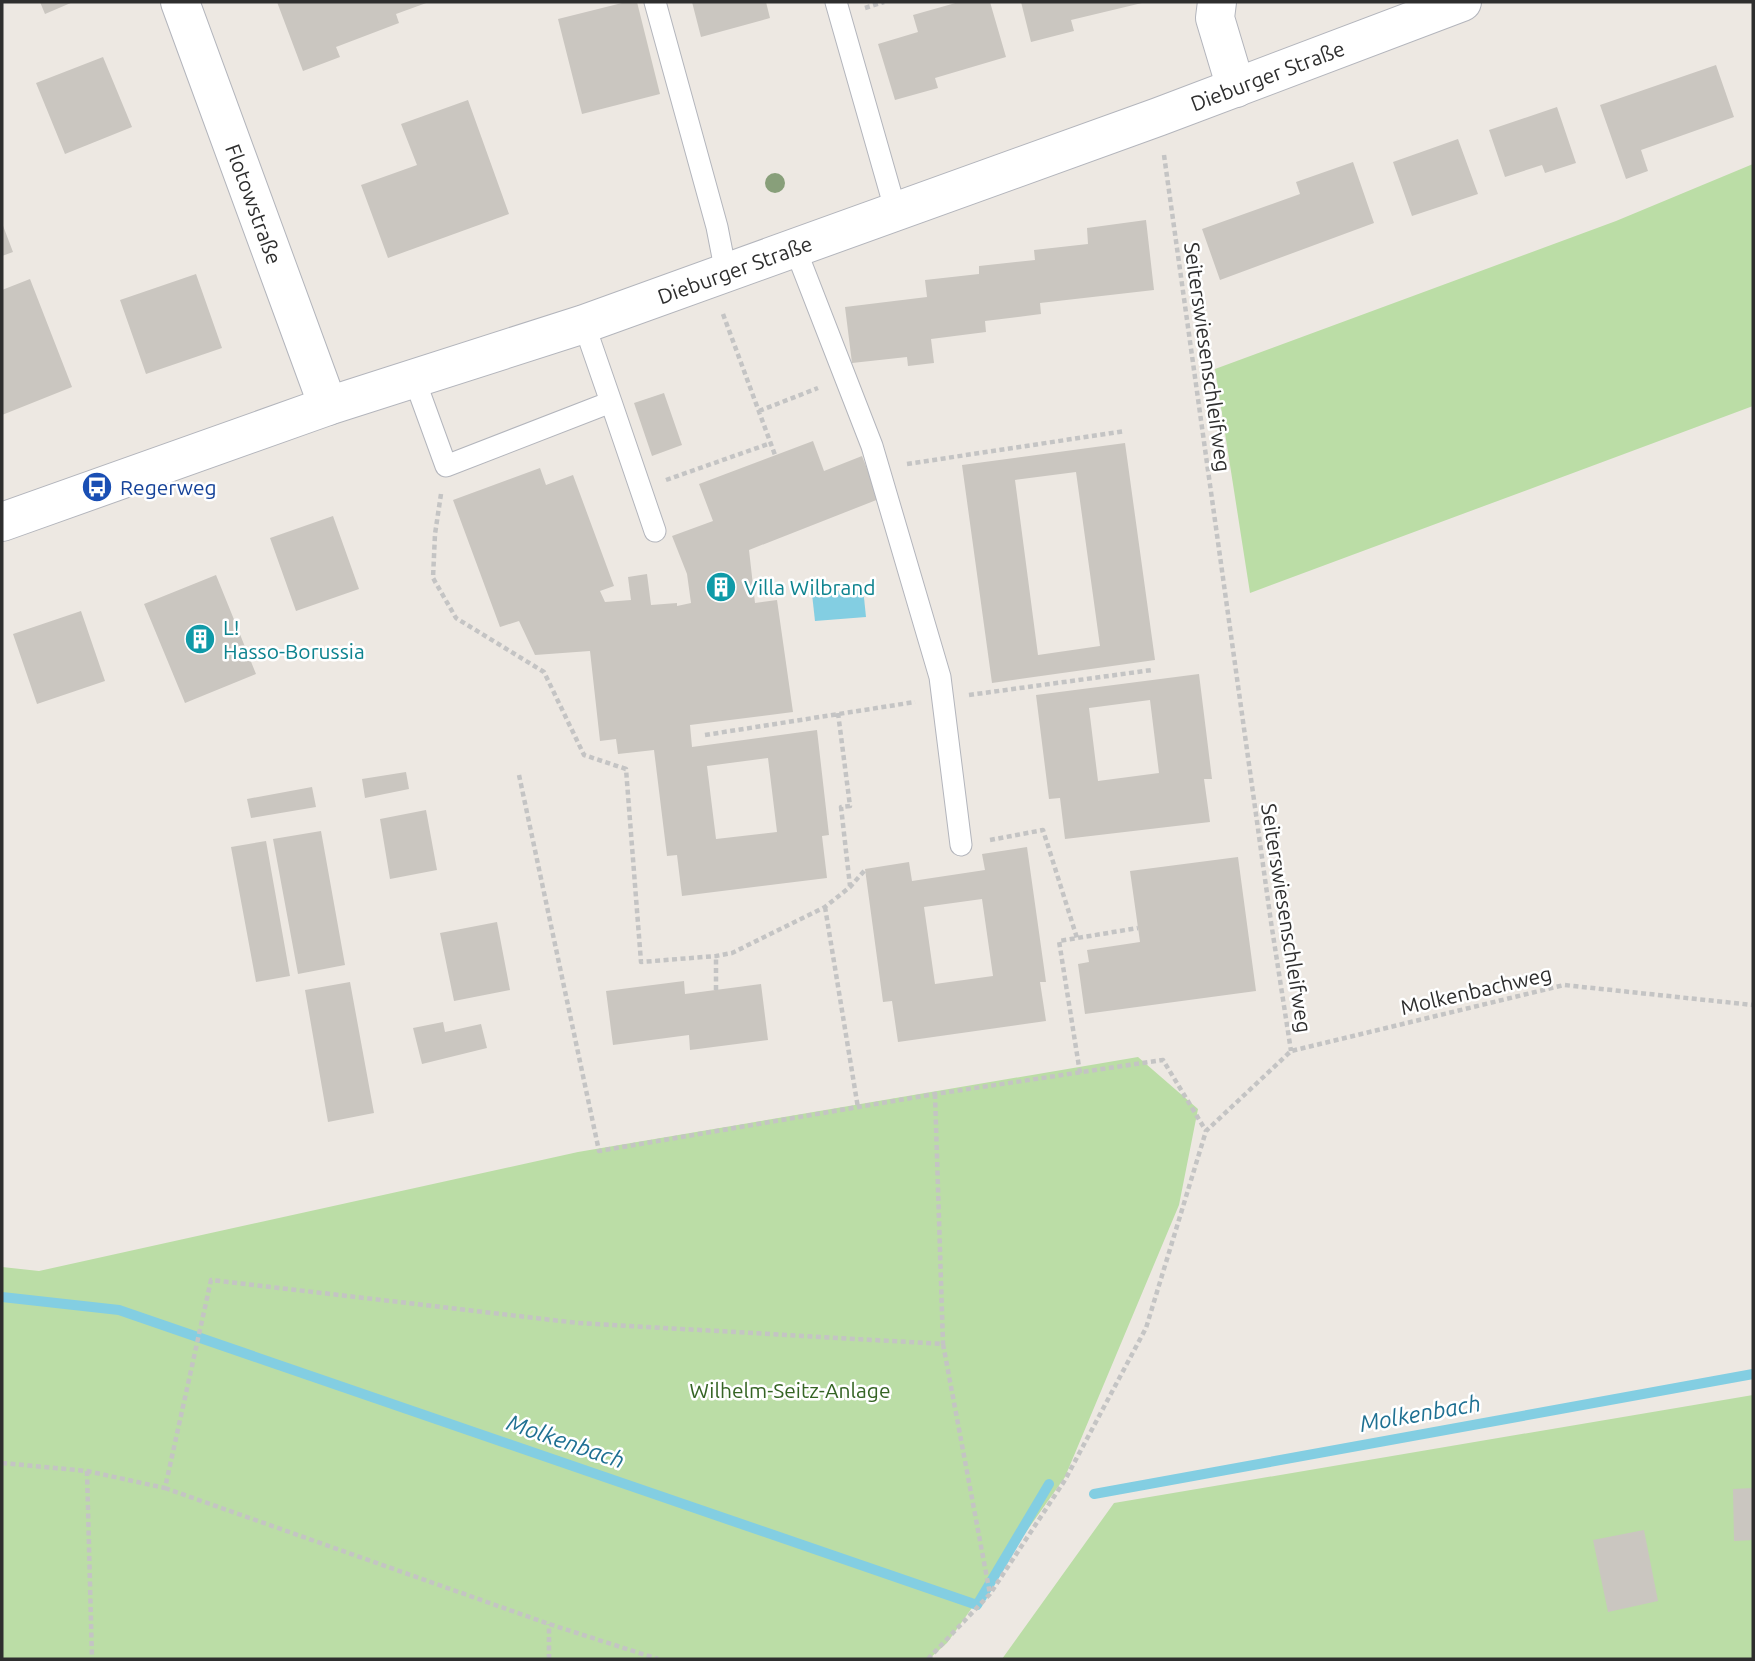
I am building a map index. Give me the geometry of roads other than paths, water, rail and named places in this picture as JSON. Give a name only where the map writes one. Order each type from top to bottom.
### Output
[{"type":"main road","name":"Flotowstraße","points":[[180,2],[328,406]]},
{"type":"main road","points":[[1217,2],[1215,18],[1236,88]]},
{"type":"main road","name":"Dieburger Straße","points":[[2,522],[414,378],[584,324],[724,291],[795,248],[1158,117],[1462,2]]},
{"type":"lane","points":[[655,2],[717,227],[724,291]]},
{"type":"lane","points":[[836,2],[896,212]]},
{"type":"lane","points":[[795,248],[879,469],[940,677],[961,845]]},
{"type":"lane","points":[[584,324],[655,531]]},
{"type":"lane","points":[[414,378],[446,466],[611,402]]},
{"type":"water","points":[[863,588],[866,617],[815,621],[812,594]]},
{"type":"waterway","name":"Molkenbach","points":[[2,1297],[119,1310],[977,1605],[1049,1484]]},
{"type":"waterway","name":"Molkenbach","points":[[1094,1494],[1753,1374]]},
{"type":"place","name":"Regerweg","points":[[97,487]]},
{"type":"place","name":"Villa Wilbrand","points":[[721,587]]},
{"type":"place","name":"L! Hasso-Borussia","points":[[200,639]]},
{"type":"park label","name":"Wilhelm-Seitz-Anlage","points":[[790,1390]]}]
